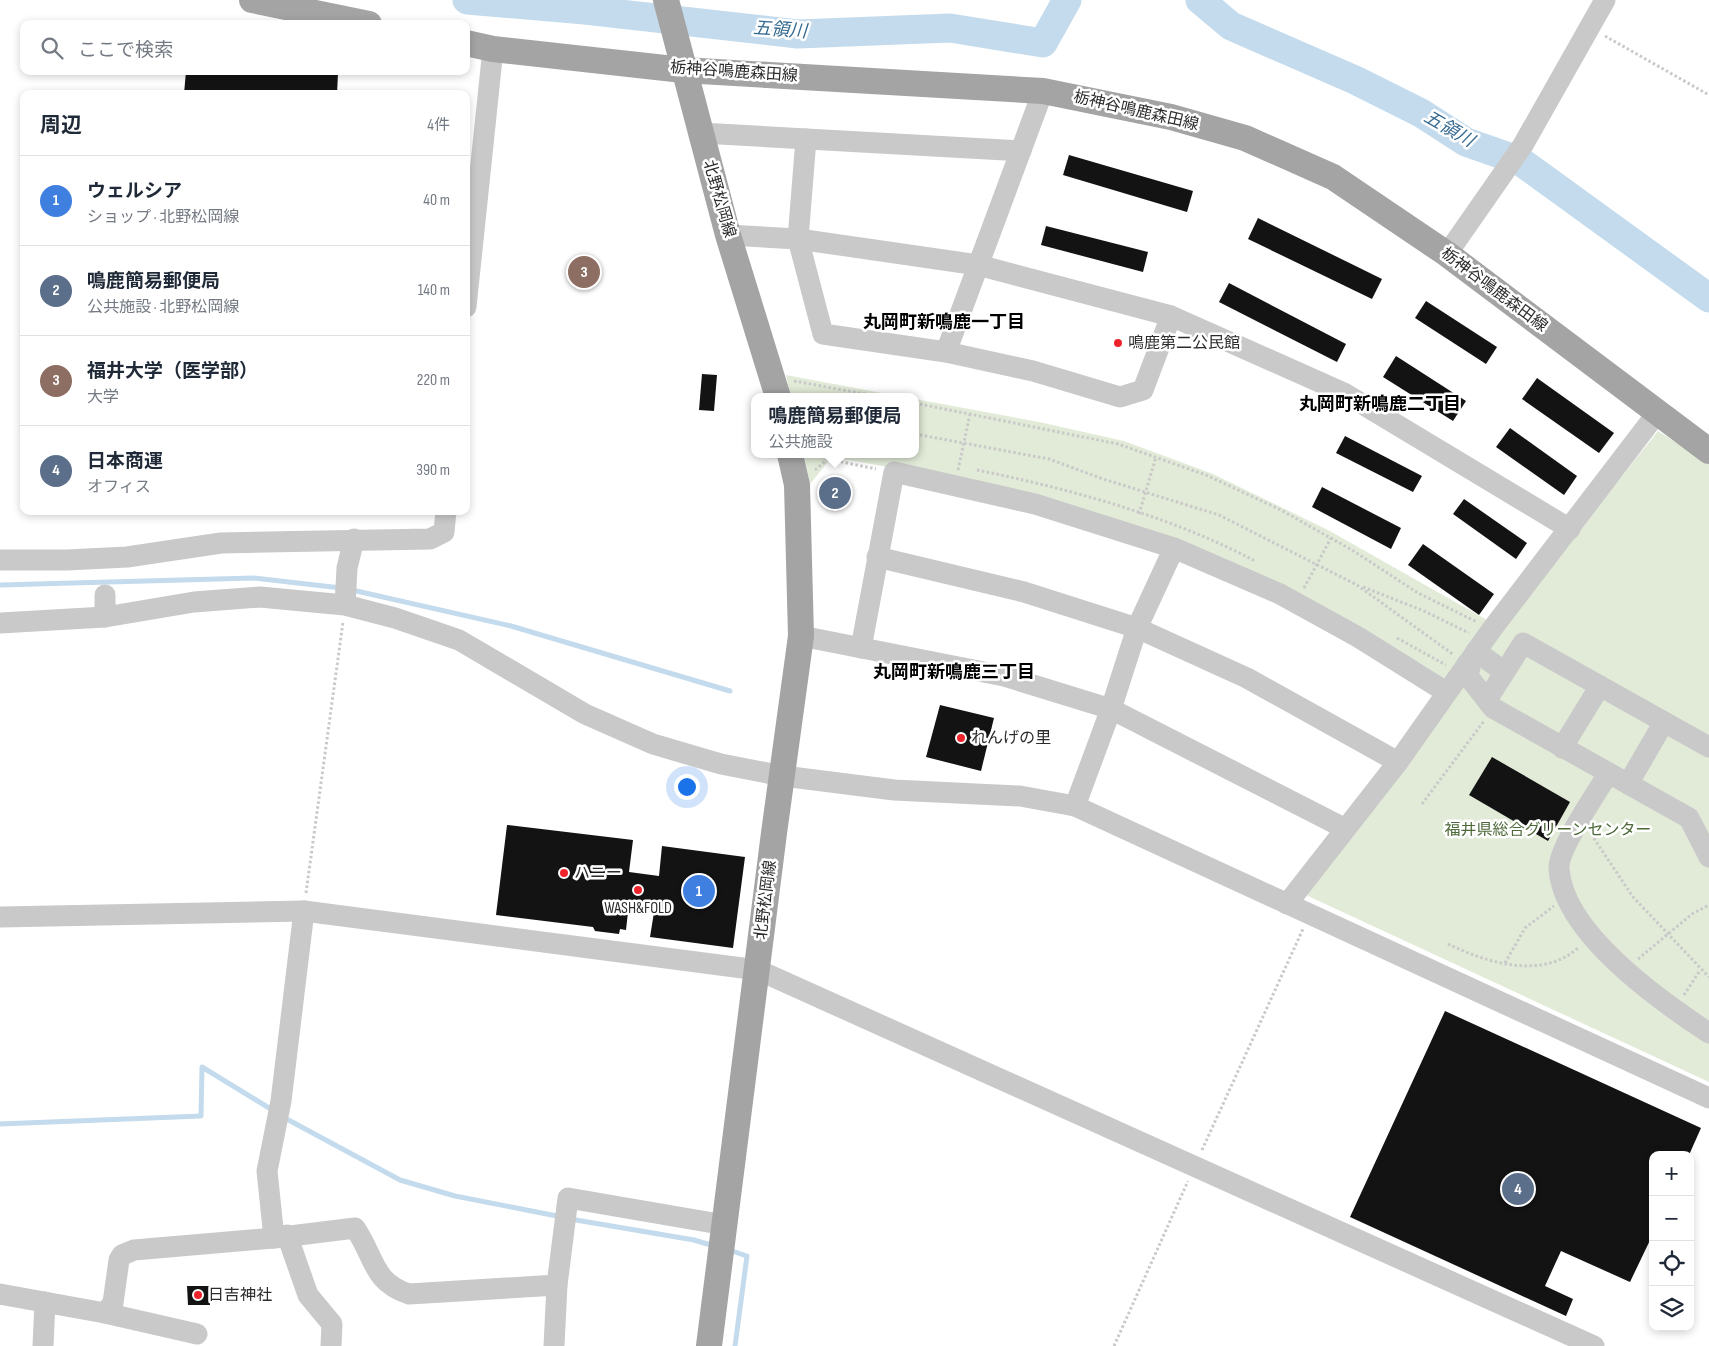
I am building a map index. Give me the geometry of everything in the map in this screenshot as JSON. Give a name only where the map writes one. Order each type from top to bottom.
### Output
[{"type":"main road","points":[[252,0],[350,20]]},
{"type":"main road","name":"北野松岡線","points":[[666,0],[728,235],[775,387]]},
{"type":"main road","name":"栃神谷鳴鹿森田線","points":[[470,44],[493,49],[683,70],[1043,91],[1171,117],[1245,138],[1333,177],[1447,254],[1709,451]]},
{"type":"main road","name":"北野松岡線","points":[[709,1346],[801,636],[797,485],[791,458]]},
{"type":"street","points":[[1447,254],[1523,145],[1605,0]]},
{"type":"street","points":[[470,269],[493,49]]},
{"type":"street","points":[[946,352],[1043,91]]},
{"type":"street","points":[[701,133],[1021,151]]},
{"type":"street","points":[[806,139],[798,239],[823,334],[946,352],[1033,371],[1120,396],[1143,390],[1171,316]]},
{"type":"street","points":[[728,235],[798,239],[978,265],[1171,316],[1344,392],[1570,529]]},
{"type":"street","points":[[1287,904],[1344,828],[1398,762],[1480,646],[1657,413]]},
{"type":"street","points":[[862,648],[877,557],[894,472],[1035,504],[1174,548],[1296,603],[1358,637],[1446,692]]},
{"type":"street","points":[[0,560],[67,560],[127,557],[221,543],[354,539],[409,541],[430,539],[444,532],[446,515]]},
{"type":"street","points":[[345,605],[347,568],[354,539]]},
{"type":"street","points":[[1075,806],[1111,709],[1137,628],[1174,548]]},
{"type":"street","points":[[877,557],[1024,592],[1137,628],[1246,678],[1398,762]]},
{"type":"street","points":[[105,595],[105,617]]},
{"type":"street","points":[[0,623],[105,617],[194,602],[260,597],[345,605],[395,618],[459,640],[585,714],[653,744],[721,764],[783,776],[894,790],[1020,796],[1075,806],[1709,1098]]},
{"type":"street","points":[[801,636],[1004,676],[1111,709],[1344,828]]},
{"type":"street","points":[[1490,704],[1504,672],[1524,643],[1709,747]]},
{"type":"street","points":[[1480,646],[1521,647]]},
{"type":"street","points":[[1480,646],[1504,672]]},
{"type":"street","points":[[1480,646],[1467,675],[1490,704],[1562,748],[1689,818],[1709,857]]},
{"type":"street","points":[[1562,748],[1600,686]]},
{"type":"street","points":[[1628,784],[1664,722]]},
{"type":"street","points":[[1608,774],[1568,842],[1559,867],[1569,898],[1586,930],[1628,974],[1709,1033]]},
{"type":"street","points":[[0,917],[304,911],[758,970],[1594,1346]]},
{"type":"street","points":[[304,911],[281,1101],[267,1171],[280,1236],[308,1295],[332,1324],[331,1346]]},
{"type":"street","points":[[554,1346],[557,1285],[568,1198],[725,1225]]},
{"type":"street","points":[[105,1313],[114,1303],[119,1260],[122,1255],[134,1250],[355,1228],[364,1241],[380,1276],[393,1289],[409,1294],[557,1285]]},
{"type":"street","points":[[0,1294],[105,1313],[197,1333]]},
{"type":"street","points":[[43,1346],[46,1302]]},
{"type":"path","points":[[1590,28],[1709,95]]},
{"type":"path","points":[[775,387],[845,390],[861,393]]},
{"type":"path","points":[[919,404],[1118,444],[1206,475],[1281,510],[1331,538],[1418,594],[1480,646]]},
{"type":"path","points":[[955,486],[970,414]]},
{"type":"path","points":[[919,435],[1049,459],[1219,515],[1480,646]]},
{"type":"path","points":[[1133,535],[1156,457]]},
{"type":"path","points":[[797,485],[828,459],[894,472]]},
{"type":"path","points":[[1296,603],[1315,564],[1331,538]]},
{"type":"path","points":[[1357,585],[1424,611],[1480,646]]},
{"type":"path","points":[[304,911],[345,605]]},
{"type":"path","points":[[1422,804],[1490,704]]},
{"type":"path","points":[[1582,818],[1600,851],[1633,898],[1709,977]]},
{"type":"path","points":[[1505,963],[1524,928],[1546,910],[1569,898]]},
{"type":"path","points":[[1628,974],[1640,957],[1692,914],[1709,905]]},
{"type":"path","points":[[1114,1346],[1309,914]]},
{"type":"path","points":[[1448,944],[1470,955],[1505,963],[1515,965],[1548,965],[1569,957],[1592,936]]},
{"type":"path","points":[[1675,1010],[1699,972]]},
{"type":"green space","points":[[786,375],[882,393],[790,393]]},
{"type":"green space","name":"福井県総合グリーンセンター","points":[[919,400],[1039,422],[1124,441],[1213,474],[1328,530],[1501,628],[1658,431],[1709,463],[1709,1082],[1308,896],[1307,888],[1455,686],[1310,601],[967,481],[838,458],[919,458]]},
{"type":"green space","name":"福井県総合グリーンセンター","points":[[805,458],[831,458],[810,484]]},
{"type":"building","points":[[186,75],[338,75],[337,90],[184,90]]},
{"type":"building","points":[[1069,155],[1193,191],[1187,212],[1063,175]]},
{"type":"building","points":[[1258,218],[1382,279],[1372,299],[1248,239]]},
{"type":"building","points":[[1046,226],[1148,252],[1143,272],[1041,245]]},
{"type":"building","points":[[1229,283],[1346,344],[1337,362],[1219,302]]},
{"type":"building","points":[[1426,301],[1497,347],[1486,364],[1415,318]]},
{"type":"building","points":[[1396,356],[1466,401],[1453,421],[1383,377]]},
{"type":"building","points":[[702,374],[717,375],[714,411],[699,410]]},
{"type":"building","points":[[1537,378],[1614,433],[1599,453],[1522,399]]},
{"type":"building","points":[[1510,428],[1577,476],[1564,495],[1496,447]]},
{"type":"building","points":[[1345,436],[1422,476],[1413,492],[1336,453]]},
{"type":"building","points":[[831,484],[847,487],[845,502],[830,500]]},
{"type":"building","points":[[1322,487],[1401,528],[1391,549],[1312,507]]},
{"type":"building","points":[[1464,499],[1527,543],[1516,559],[1453,514]]},
{"type":"building","points":[[1423,544],[1494,594],[1479,615],[1408,565]]},
{"type":"building","points":[[940,705],[994,718],[981,771],[926,757]]},
{"type":"building","points":[[1492,757],[1570,802],[1548,841],[1469,795]]},
{"type":"building","points":[[507,825],[633,840],[629,872],[659,876],[662,846],[745,857],[733,948],[650,937],[655,906],[629,903],[626,930],[620,929],[619,934],[595,931],[593,927],[496,915]]},
{"type":"building","points":[[1445,1011],[1701,1128],[1691,1151],[1649,1151],[1649,1242],[1630,1282],[1561,1251],[1545,1286],[1573,1299],[1566,1316],[1350,1217]]},
{"type":"building","points":[[187,1286],[210,1286],[210,1305],[188,1305]]},
{"type":"waterway","name":"五領川","points":[[467,0],[585,10],[798,34],[950,28],[1043,43],[1067,0]]},
{"type":"waterway","name":"五領川","points":[[1200,0],[1231,26],[1355,80],[1421,113],[1466,142],[1520,161],[1709,298]]},
{"type":"waterway","points":[[0,585],[254,578],[341,588]]},
{"type":"waterway","points":[[352,590],[511,626],[730,691]]},
{"type":"waterway","points":[[0,1124],[201,1116],[202,1067],[274,1111]]},
{"type":"waterway","points":[[283,1117],[400,1180],[455,1196],[562,1217]]},
{"type":"waterway","points":[[570,1219],[694,1240],[714,1246]]},
{"type":"waterway","points":[[729,1250],[747,1256],[735,1346]]},
{"type":"place","name":"福井大学（医学部）","points":[[584,272]]},
{"type":"place","name":"鳴鹿第二公民館","points":[[1118,343]]},
{"type":"place","name":"鳴鹿簡易郵便局","points":[[835,493]]},
{"type":"place","name":"れんげの里","points":[[961,738]]},
{"type":"place","name":"ハニー","points":[[564,873]]},
{"type":"place","name":"WASH&FOLD","points":[[638,890]]},
{"type":"place","name":"ウェルシア","points":[[699,891]]},
{"type":"place","name":"日本商運","points":[[1518,1189]]},
{"type":"place","name":"日吉神社","points":[[198,1295]]},
{"type":"district","name":"丸岡町新鳴鹿一丁目","points":[[944,322]]},
{"type":"district","name":"丸岡町新鳴鹿二丁目","points":[[1380,404]]},
{"type":"district","name":"丸岡町新鳴鹿三丁目","points":[[954,672]]}]
